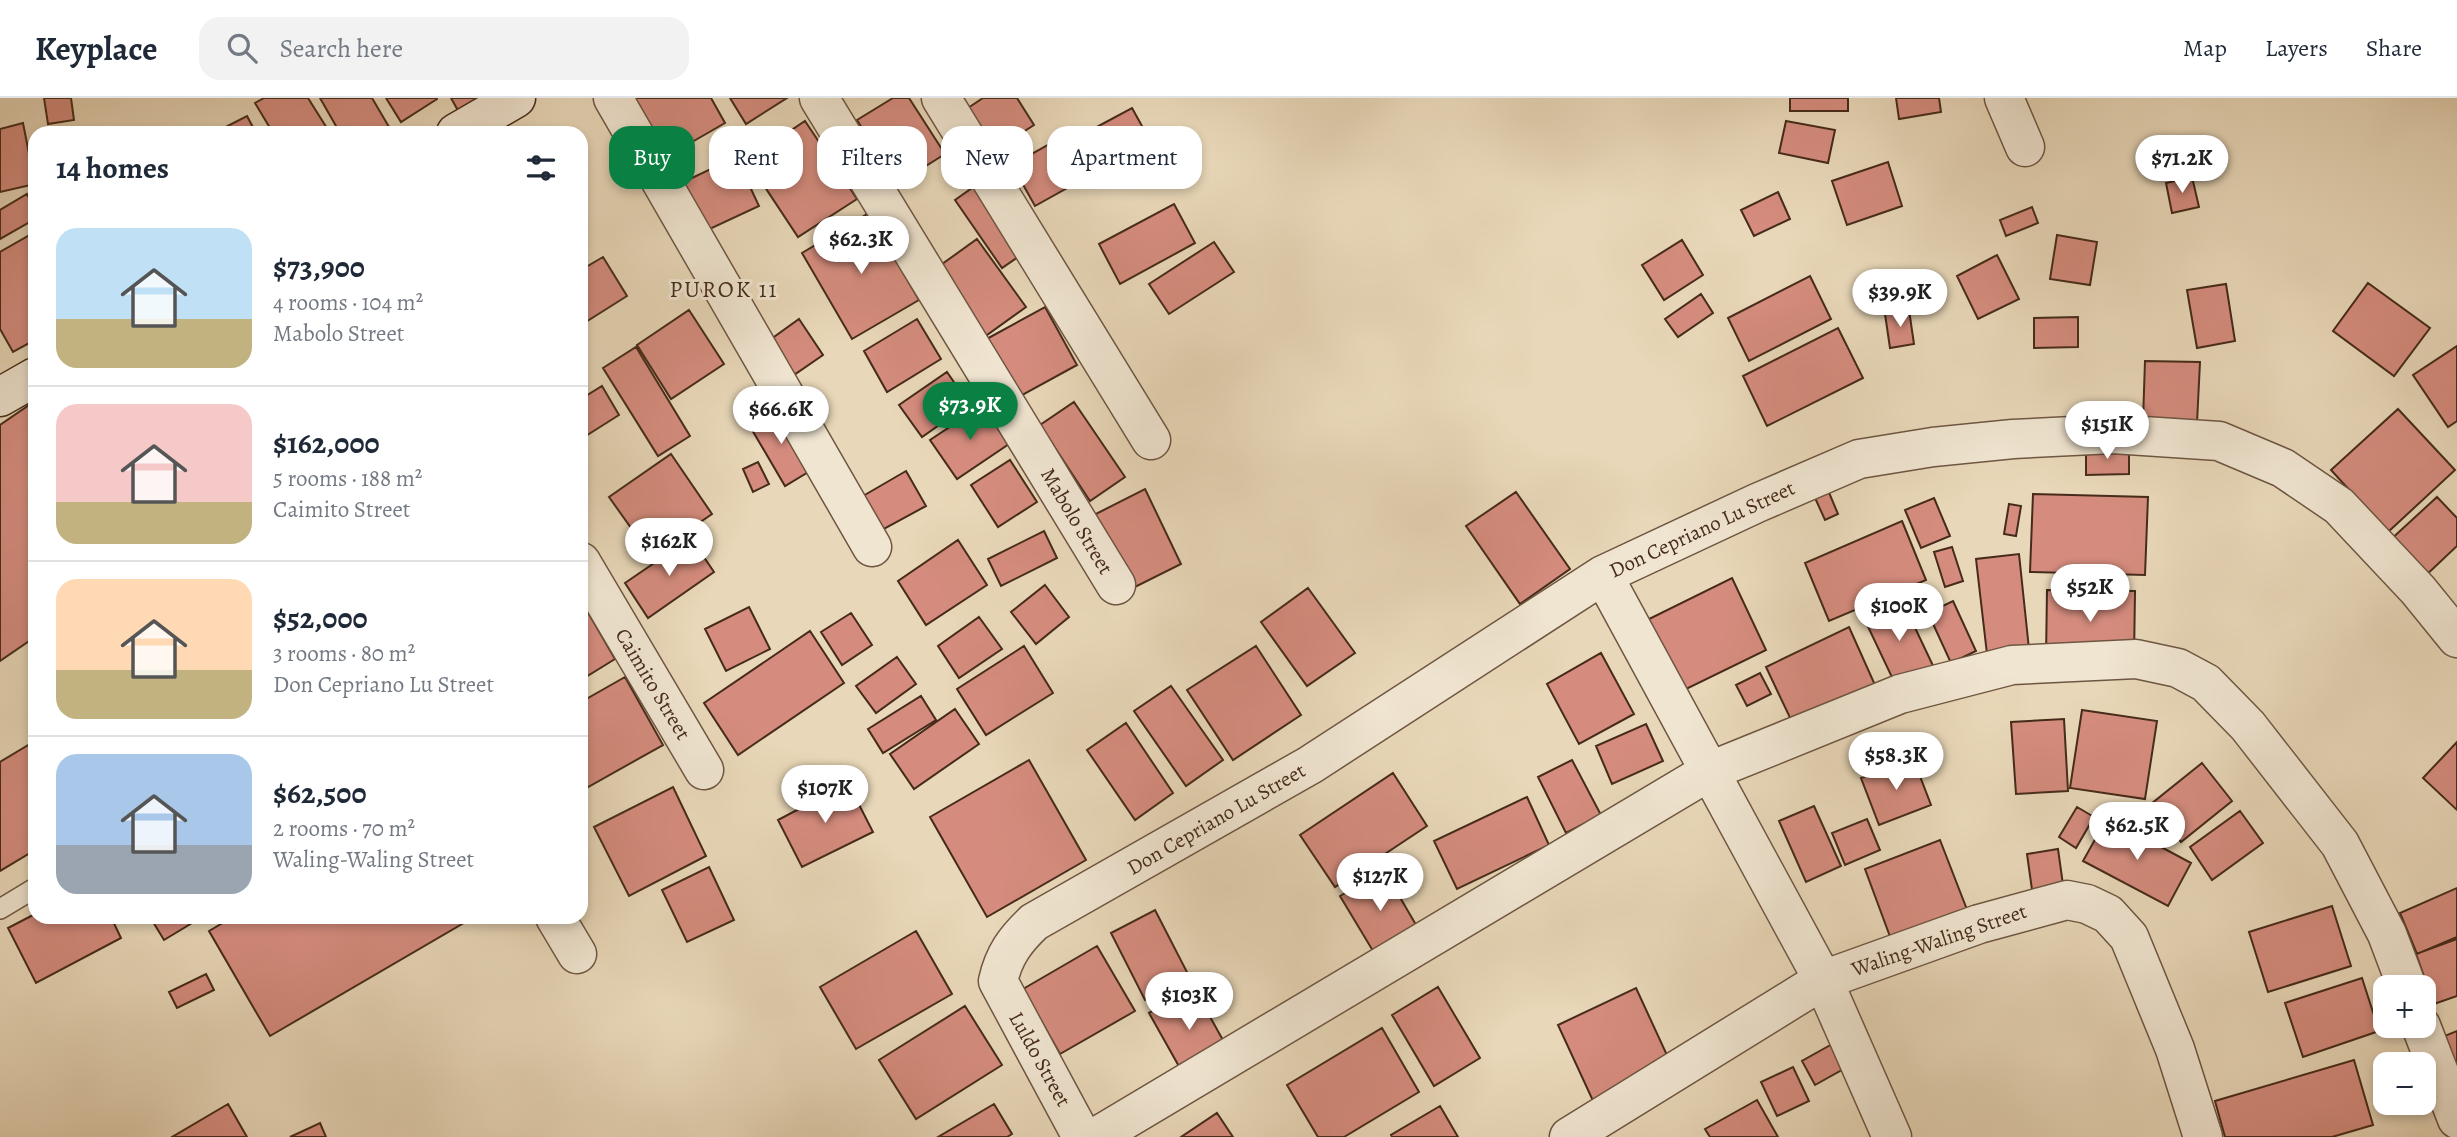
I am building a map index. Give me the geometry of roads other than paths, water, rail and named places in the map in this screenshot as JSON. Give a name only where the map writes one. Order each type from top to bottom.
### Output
[{"type":"street","points":[[468,126],[516,98]]},
{"type":"street","points":[[613,98],[872,547]]},
{"type":"street","name":"Mabolo Street","points":[[819,98],[1116,584]]},
{"type":"street","points":[[941,98],[1150,440]]},
{"type":"street","points":[[2004,98],[2025,146]]},
{"type":"street","points":[[0,397],[28,381]]},
{"type":"street","name":"Don Cepriano Lu Street","points":[[998,981],[1002,964],[1012,944],[1034,922],[1310,765],[1603,575],[1859,459],[1933,447],[2013,439],[2113,434],[2220,442],[2283,468],[2339,506],[2418,590],[2457,638]]},
{"type":"street","name":"Caimito Street","points":[[588,574],[704,770]]},
{"type":"street","points":[[1603,575],[1823,980],[1892,1137]]},
{"type":"street","points":[[1096,1137],[1710,771],[1900,694],[2012,665],[2136,659],[2178,668],[2206,683],[2248,726],[2340,844],[2386,934],[2402,975]]},
{"type":"street","name":"Waling-Waling Street","points":[[1569,1137],[1823,980],[1979,923],[2067,900],[2087,904],[2108,914],[2129,937],[2175,1049],[2203,1137]]},
{"type":"street","points":[[559,924],[577,954]]},
{"type":"street","name":"Luldo Street","points":[[998,981],[1082,1137]]},
{"type":"street","points":[[2426,1038],[2457,1119]]},
{"type":"lane","points":[[0,909],[28,892]]},
{"type":"district","name":"PUROK 11","points":[[724,289]]}]
